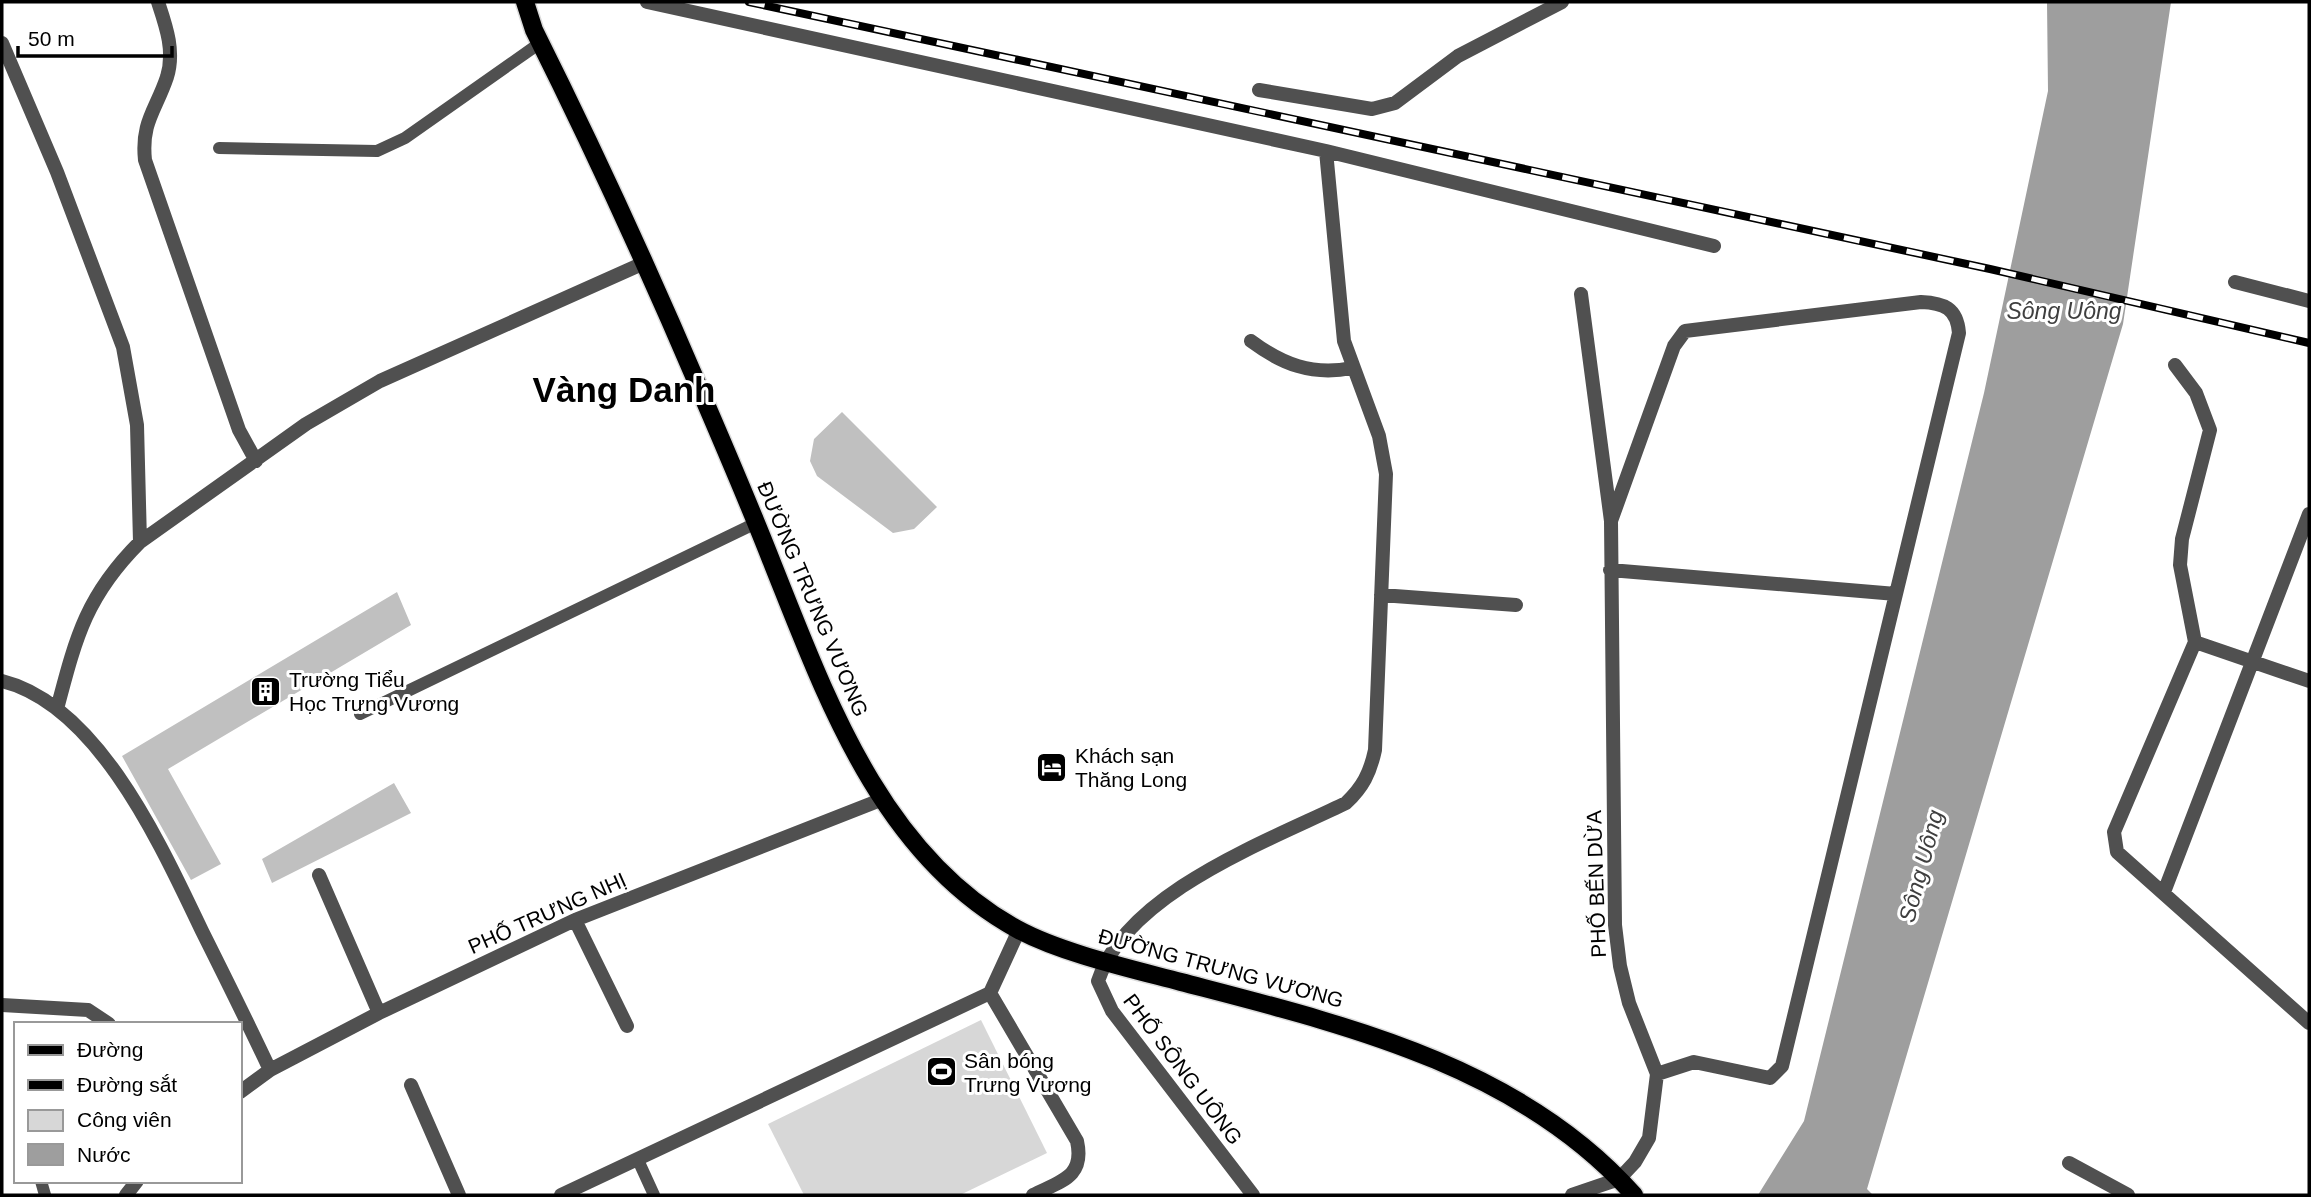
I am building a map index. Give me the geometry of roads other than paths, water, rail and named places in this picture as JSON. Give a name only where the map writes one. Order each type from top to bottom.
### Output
[{"type":"main road","name":"ĐƯỜNG TRƯNG VƯƠNG","points":[[525,2],[540,43],[644,263],[756,523],[828,704],[883,799],[935,869],[1019,930],[1105,961],[1326,1019],[1436,1059],[1485,1083],[1576,1140],[1634,1195]]},
{"type":"street","points":[[158,2],[168,30],[169,63],[144,132],[145,160],[239,430],[256,461]]},
{"type":"street","points":[[647,2],[1326,151],[1714,246]]},
{"type":"street","points":[[1259,90],[1380,109],[1395,103],[1458,56],[1562,2]]},
{"type":"street","points":[[2,43],[57,172],[123,347],[137,425],[140,542]]},
{"type":"street","points":[[1105,961],[1150,909],[1176,888],[1346,803],[1361,788],[1375,750],[1386,474],[1378,436],[1352,368],[1339,311],[1326,151]]},
{"type":"street","points":[[57,709],[75,640],[88,609],[120,563],[140,542],[306,424],[380,381],[644,263]]},
{"type":"street","points":[[2235,282],[2309,301]]},
{"type":"street","points":[[1581,294],[1611,521]]},
{"type":"street","points":[[1611,521],[1674,346],[1685,331],[1921,302],[1938,302],[1949,308],[1958,318],[1959,333],[1782,1066],[1770,1079],[1695,1062],[1657,1074]]},
{"type":"street","points":[[1251,341],[1277,360],[1307,370],[1334,372],[1352,368]]},
{"type":"street","points":[[2175,365],[2196,393],[2210,430],[2182,539],[2180,565],[2195,642],[2114,832],[2117,852],[2309,1023]]},
{"type":"street","points":[[2164,892],[2309,514]]},
{"type":"street","name":"PHỐ BẾN DỪA","points":[[1611,521],[1615,925],[1620,966],[1629,1003],[1657,1074],[1649,1138],[1635,1162],[1619,1179]]},
{"type":"street","points":[[1610,570],[1896,594]]},
{"type":"street","points":[[1381,596],[1516,605]]},
{"type":"street","points":[[2195,642],[2309,681]]},
{"type":"street","points":[[2,681],[37,693],[57,709],[99,753],[144,816],[270,1070]]},
{"type":"street","name":"PHỐ TRƯNG NHỊ","points":[[242,1091],[270,1070],[379,1013],[575,920],[883,799]]},
{"type":"street","points":[[319,875],[379,1013]]},
{"type":"street","points":[[575,920],[627,1026]]},
{"type":"street","points":[[561,1195],[990,993],[1019,930]]},
{"type":"street","name":"PHỐ SÔNG UÔNG","points":[[1105,961],[1098,981],[1112,1011],[1253,1195]]},
{"type":"street","points":[[990,993],[1077,1141],[1080,1156],[1077,1168],[1069,1177],[1034,1195]]},
{"type":"street","points":[[2,1005],[88,1010],[106,1022]]},
{"type":"street","points":[[411,1085],[459,1195]]},
{"type":"street","points":[[2069,1163],[2128,1195]]},
{"type":"street","points":[[1572,1195],[1619,1179]]},
{"type":"lane","points":[[219,148],[377,151],[405,138],[540,43]]},
{"type":"lane","points":[[360,714],[756,523]]},
{"type":"lane","points":[[638,1160],[654,1195]]},
{"type":"water","name":"Sông Uông","points":[[2047,2],[2171,2],[2123,324],[1867,1189],[1873,1195],[1758,1195],[1804,1121],[1984,393],[2048,91]]},
{"type":"railway","points":[[749,2],[1990,269],[2309,343]]},
{"type":"place","name":"Trường Tiểu Học Trưng Vương","points":[[266,691]]},
{"type":"place","name":"Khách sạn Thăng Long","points":[[1052,767]]},
{"type":"place","name":"Sân bóng Trưng Vương","points":[[941,1072]]},
{"type":"district","name":"Vàng Danh","points":[[624,389]]}]
